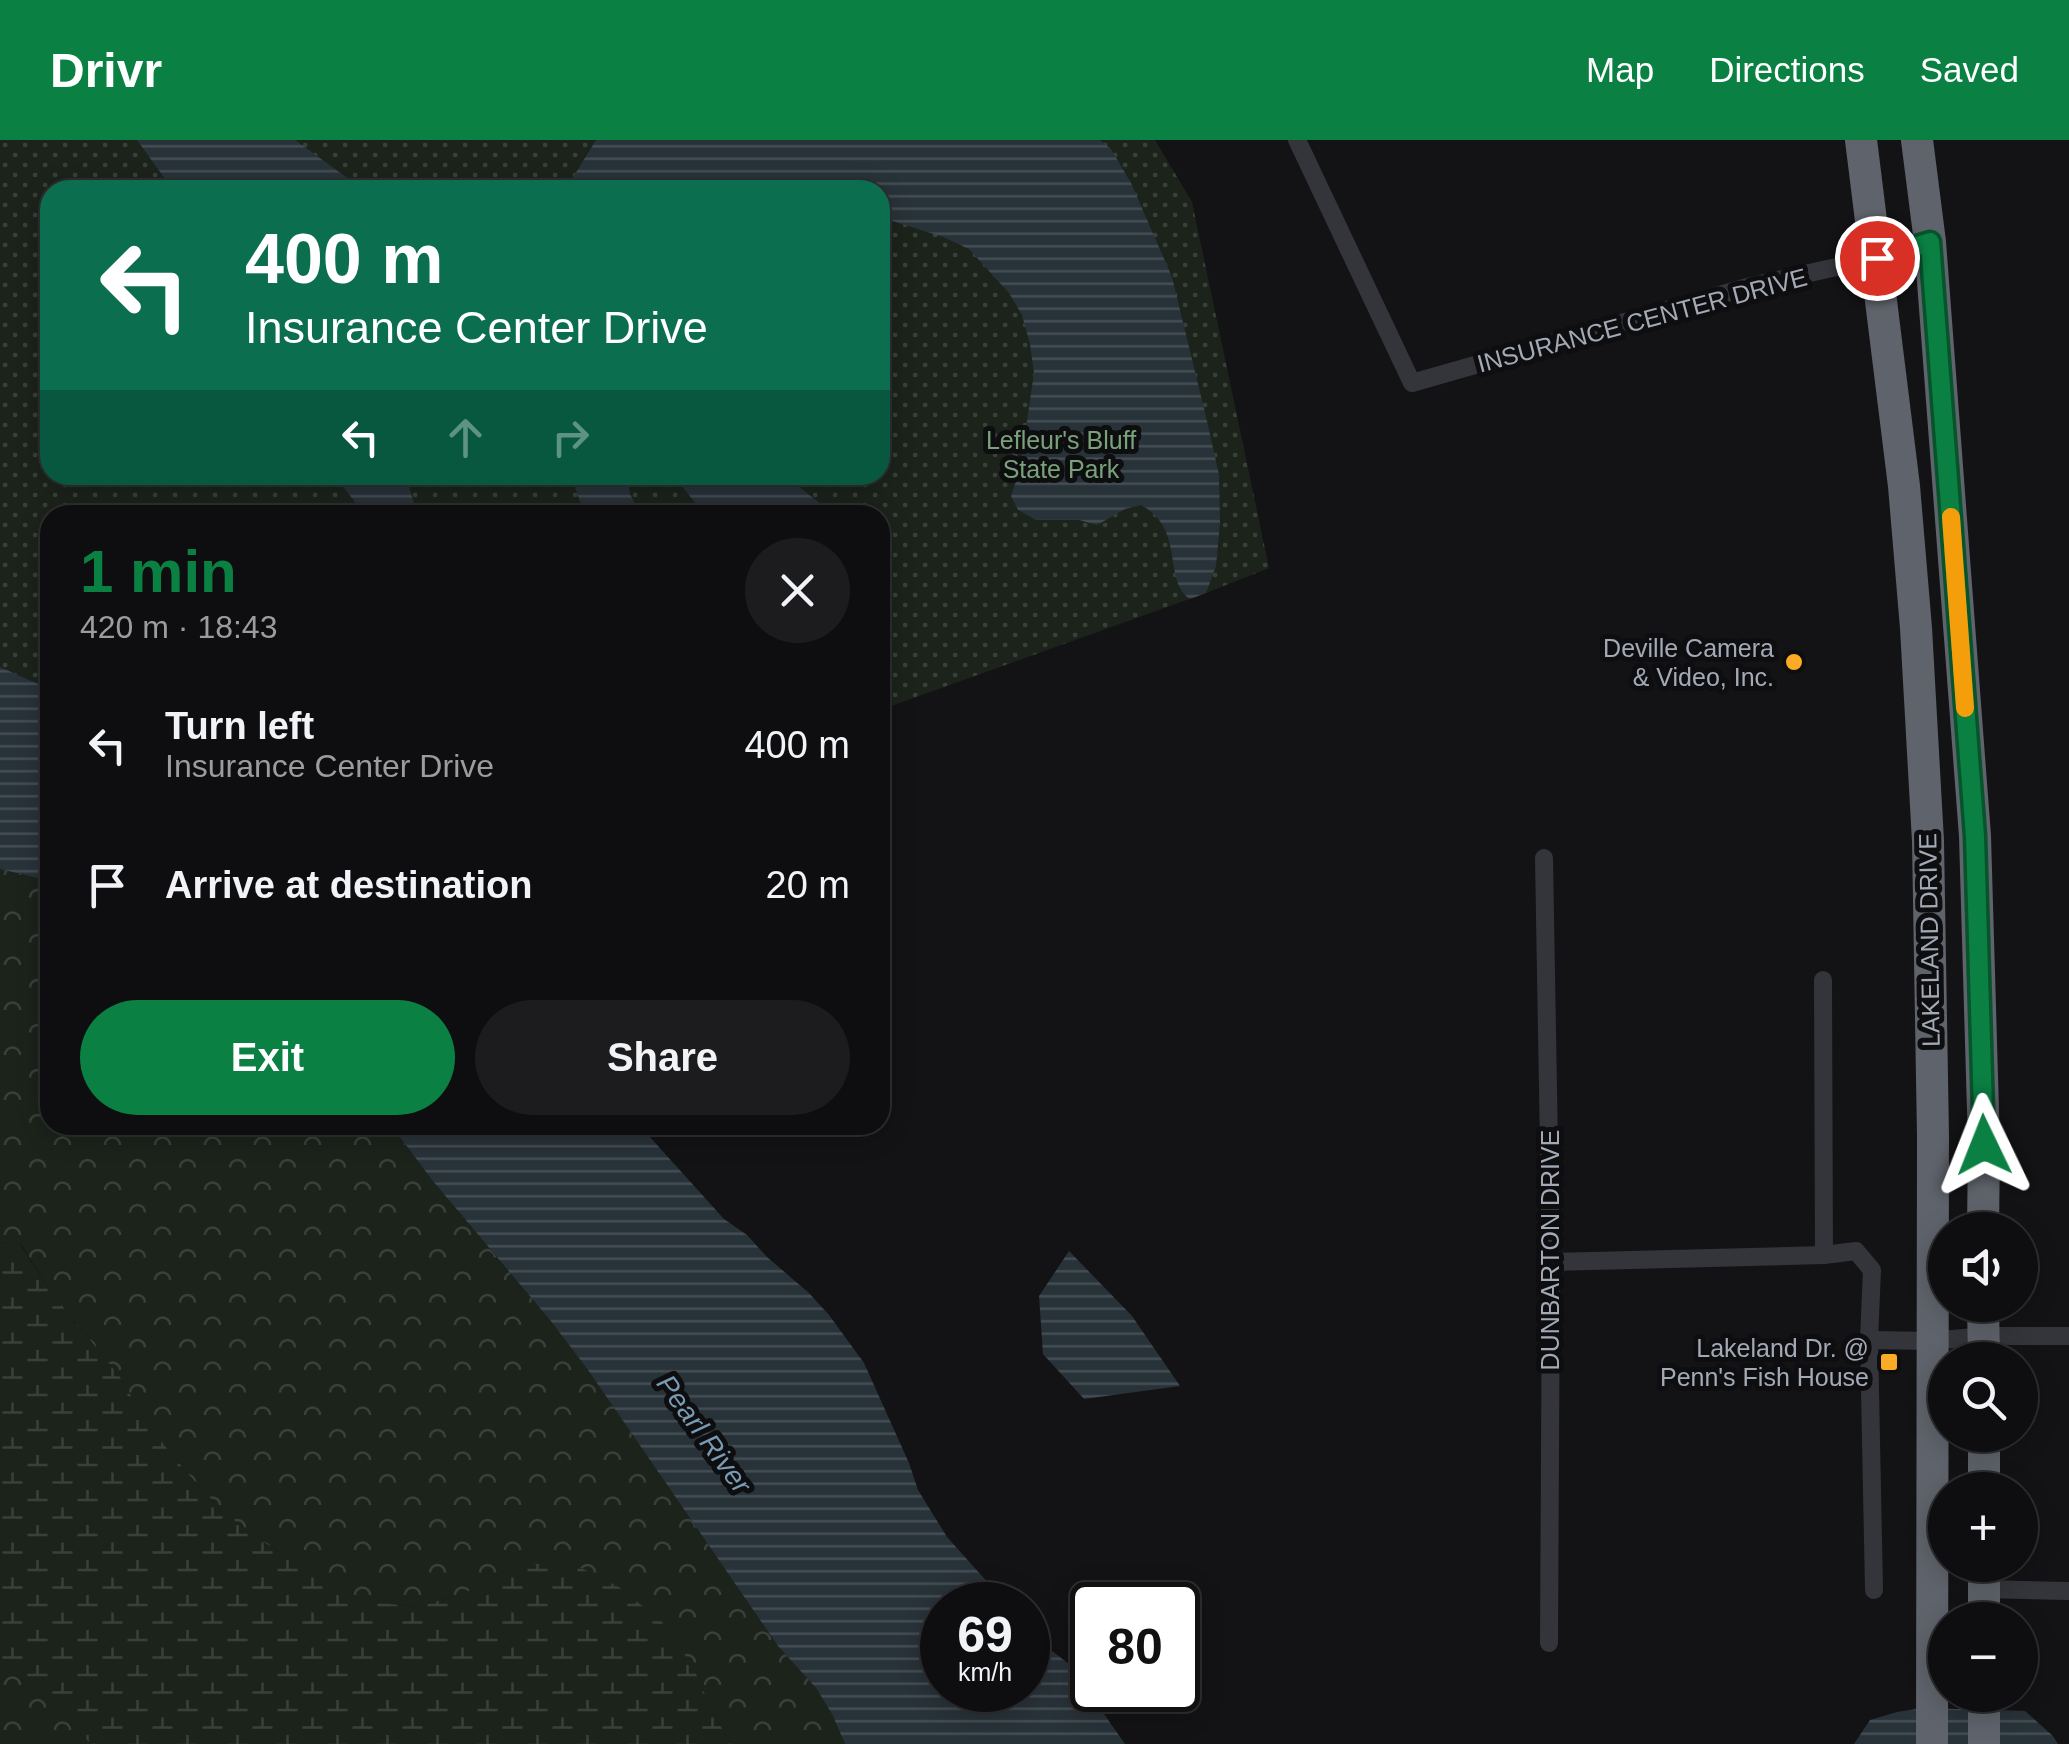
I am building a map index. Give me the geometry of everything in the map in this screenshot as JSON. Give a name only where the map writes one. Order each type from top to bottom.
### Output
[{"type":"highway","name":"LAKELAND DRIVE","points":[[1861,140],[1904,486],[1916,628],[1928,841],[1934,1137],[1932,1342]]},
{"type":"highway","name":"LAKELAND DRIVE","points":[[1917,140],[1930,242],[1975,836],[1984,1212]]},
{"type":"highway","name":"LAKELAND DRIVE","points":[[1932,1452],[1932,1744]]},
{"type":"highway","points":[[1984,1712],[1984,1744]]},
{"type":"street","name":"INSURANCE CENTER DRIVE","points":[[1297,140],[1412,383],[1751,286],[1930,242]]},
{"type":"street","name":"DUNBARTON DRIVE","points":[[1544,858],[1551,1262],[1549,1642]]},
{"type":"street","points":[[1823,980],[1824,1254]]},
{"type":"street","points":[[1551,1262],[1856,1250],[1872,1270],[1869,1340],[1874,1590]]},
{"type":"street","points":[[1869,1340],[1932,1342],[1983,1334],[2069,1336]]},
{"type":"street","points":[[1984,1591],[2069,1591]]},
{"type":"green space","name":"Lefleur's Bluff State Park","points":[[0,140],[1155,140],[1192,202],[1269,568],[890,706],[890,505],[40,505],[40,685],[0,667]]},
{"type":"green space","points":[[0,869],[40,879],[40,1135],[398,1135],[588,1370],[778,1646],[816,1688],[845,1744],[732,1744],[715,1717],[515,1566],[469,1591],[418,1607],[364,1601],[268,1545],[224,1513],[187,1473],[149,1426],[120,1377],[50,1291],[21,1244],[0,1242]]},
{"type":"green space","points":[[0,1242],[20,1244],[50,1291],[120,1377],[149,1426],[187,1473],[224,1513],[268,1545],[364,1601],[418,1607],[469,1591],[515,1566],[569,1562],[619,1587],[662,1622],[693,1667],[732,1744],[91,1744],[32,1687],[0,1665]]},
{"type":"green space","points":[[0,1665],[32,1687],[91,1744],[0,1744]]},
{"type":"water","points":[[137,140],[295,140],[350,180],[166,180]]},
{"type":"water","points":[[596,140],[1100,140],[1111,149],[1131,183],[1172,277],[1207,421],[1219,475],[1220,523],[1216,566],[1206,593],[1190,599],[1182,590],[1164,527],[1141,505],[1097,525],[1079,520],[1036,520],[1018,510],[1011,496],[1020,469],[1034,373],[1022,315],[1009,293],[969,249],[890,220],[890,180],[572,179]]},
{"type":"water","points":[[342,485],[408,485],[415,505],[357,505]]},
{"type":"water","points":[[574,485],[629,485],[636,505],[583,505]]},
{"type":"water","points":[[681,485],[797,485],[822,505],[697,505]]},
{"type":"water","points":[[0,667],[40,685],[40,879],[0,869]]},
{"type":"water","name":"Pearl River","points":[[398,1135],[648,1135],[724,1219],[747,1235],[829,1315],[864,1363],[918,1490],[947,1537],[987,1582],[920,1582],[920,1712],[1050,1712],[1050,1650],[1070,1665],[1070,1712],[1103,1712],[1125,1744],[845,1744],[816,1688],[778,1646],[550,1320]]},
{"type":"water","points":[[1069,1251],[1132,1316],[1180,1386],[1084,1399],[1043,1354],[1039,1296]]},
{"type":"water","points":[[1923,1708],[1928,1708],[1928,1712],[2026,1712],[2058,1744],[1854,1744],[1870,1720]]},
{"type":"slow traffic","points":[[1951,517],[1965,708]]},
{"type":"place","name":"Deville Camera & Video, Inc.","points":[[1794,662]]},
{"type":"place","name":"Lakeland Dr. @ Penn's Fish House","points":[[1889,1362]]},
{"type":"route","points":[[1877,258],[1930,242],[1975,836],[1984,1145]]}]
